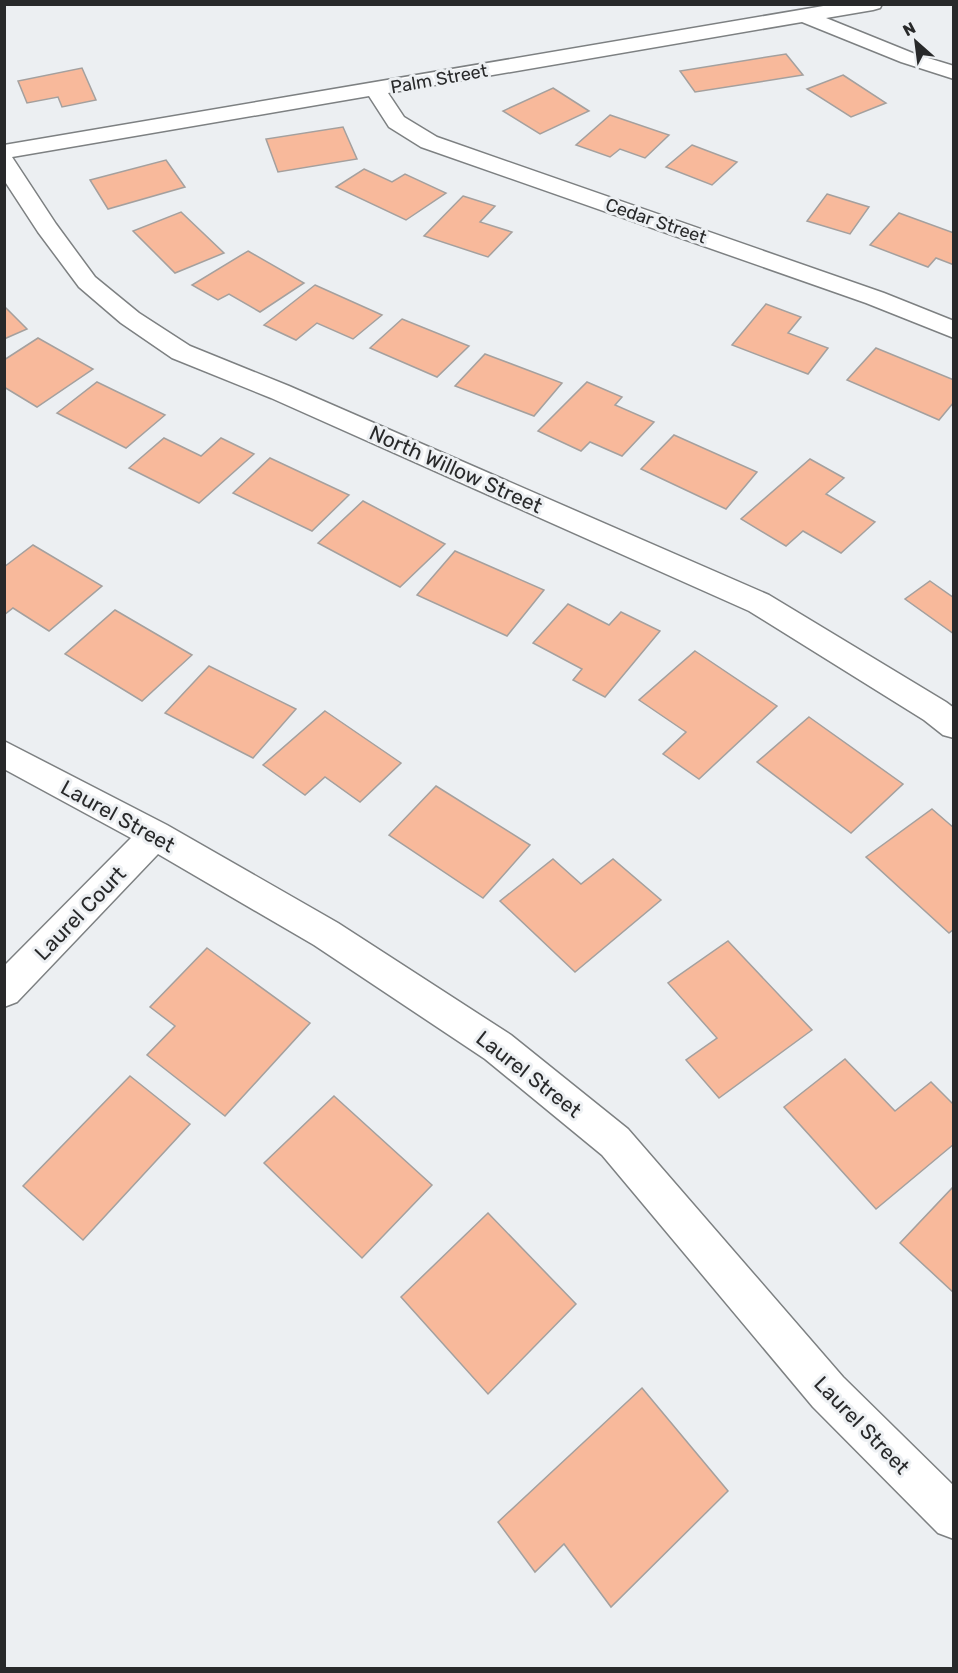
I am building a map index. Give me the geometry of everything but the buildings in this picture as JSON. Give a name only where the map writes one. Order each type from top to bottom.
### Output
[{"type":"street","name":"Palm Street","points":[[4,152],[873,4]]},
{"type":"street","points":[[804,16],[908,58],[954,73]]},
{"type":"street","name":"Cedar Street","points":[[376,90],[395,122],[408,132],[429,142],[875,298],[954,330]]},
{"type":"street","name":"North Willow Street","points":[[4,162],[46,227],[87,282],[130,318],[181,351],[280,392],[759,603],[935,711],[954,726]]},
{"type":"street","name":"Laurel Street","points":[[4,754],[155,835],[326,934],[498,1047],[615,1142],[828,1392],[954,1517]]},
{"type":"street","name":"Laurel Court","points":[[4,991],[155,835]]}]
